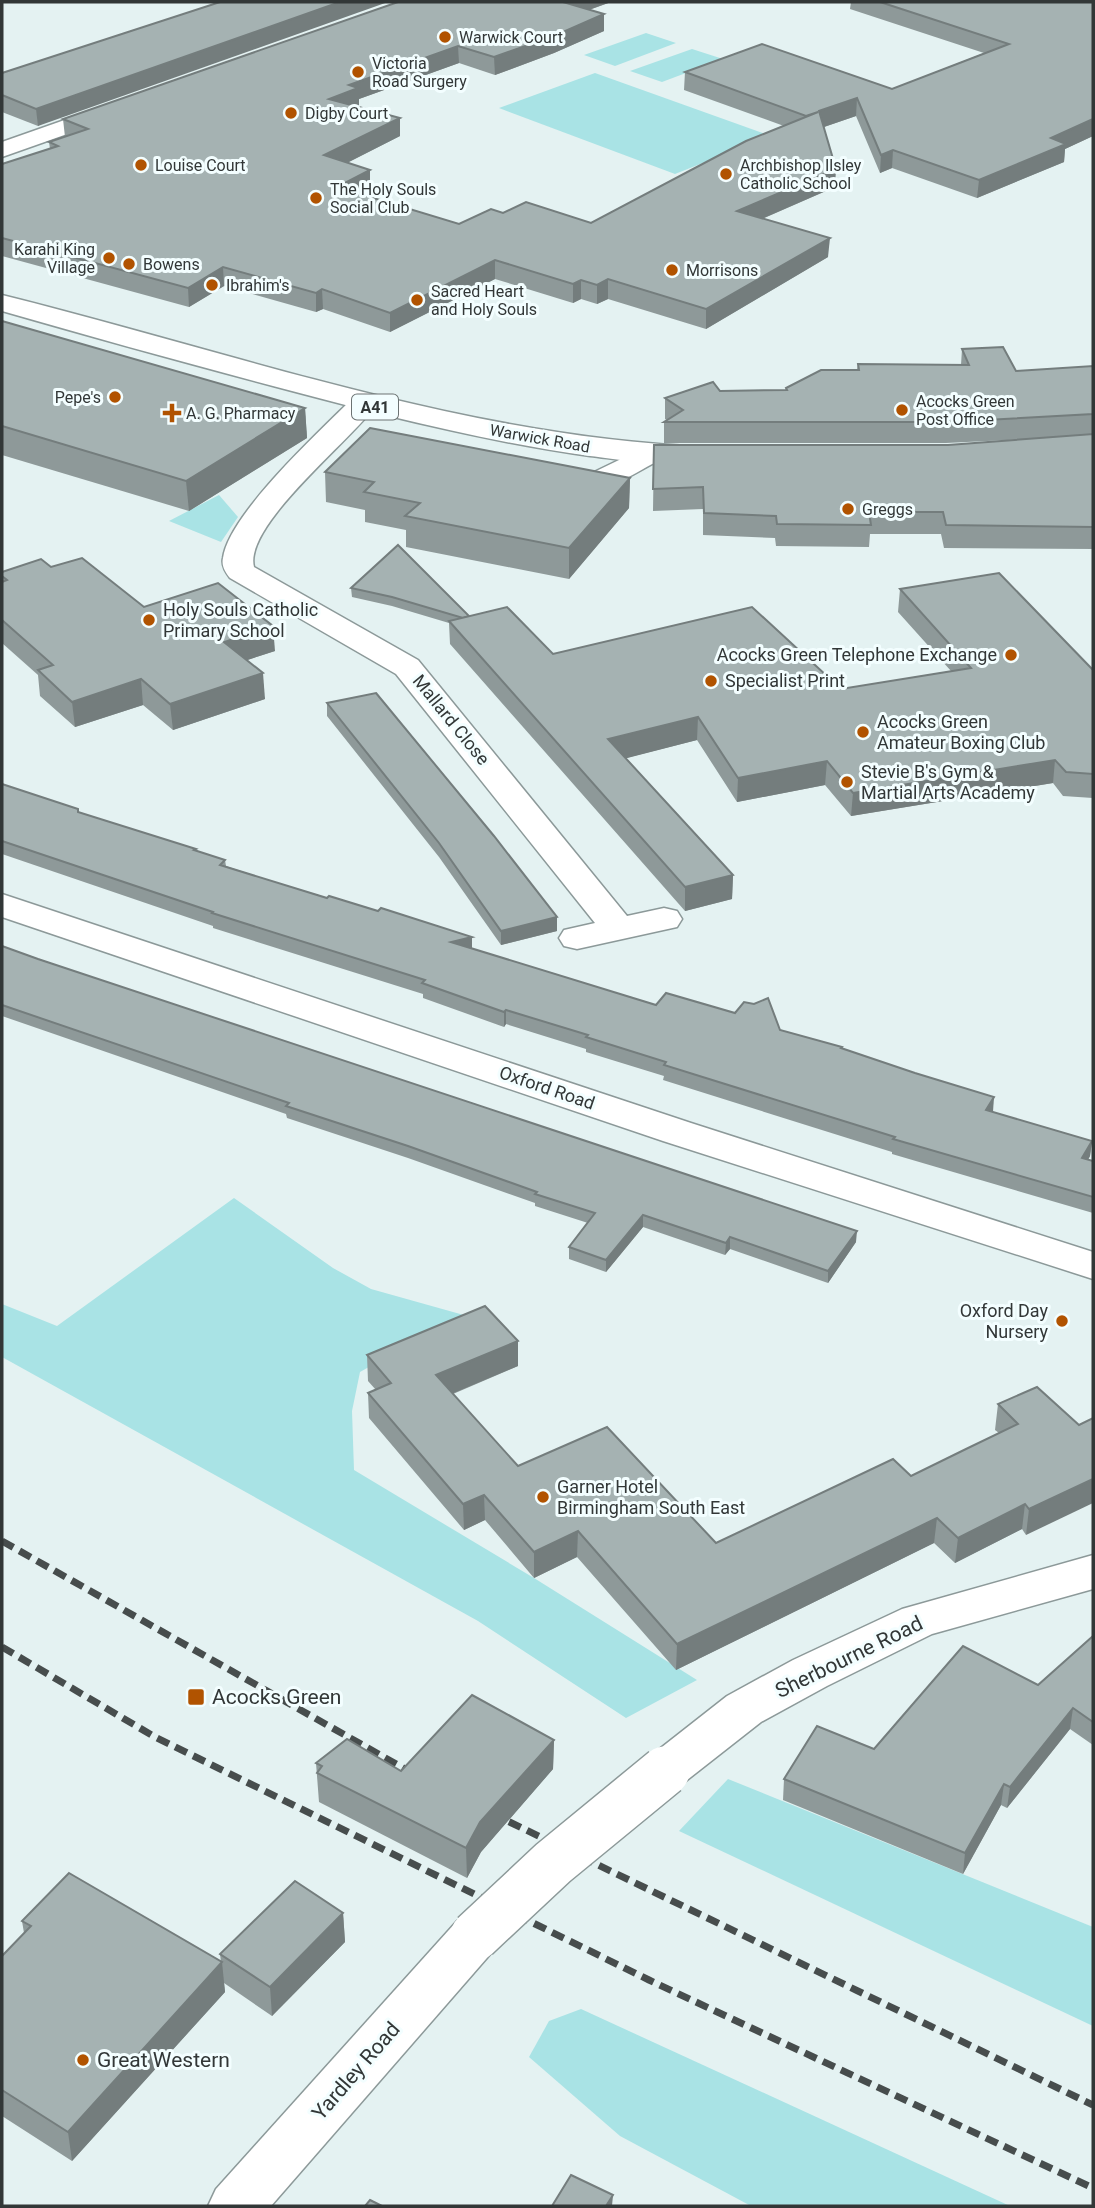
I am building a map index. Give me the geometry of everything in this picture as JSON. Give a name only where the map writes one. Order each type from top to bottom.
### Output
[{"type":"main road","points":[[2,150],[130,104]]},
{"type":"main road","name":"Warwick Road","points":[[2,303],[363,404],[420,417],[648,455],[733,456]]},
{"type":"main road","name":"Mallard Close","points":[[363,404],[270,499],[240,548],[236,560],[241,572],[407,667],[618,928]]},
{"type":"main road","points":[[537,477],[594,483],[648,455]]},
{"type":"main road","name":"Oxford Road","points":[[2,905],[663,1127],[1093,1266]]},
{"type":"main road","points":[[577,938],[664,919]]},
{"type":"main road","name":"Sherbourne Road","points":[[475,1936],[553,1863],[744,1709],[810,1673],[918,1621],[1093,1572]]},
{"type":"main road","name":"Yardley Road","points":[[236,2206],[475,1936]]},
{"type":"shaded area","points":[[646,33],[676,43],[615,66],[584,55]]},
{"type":"shaded area","points":[[692,49],[723,59],[662,82],[630,71]]},
{"type":"shaded area","points":[[595,73],[771,136],[675,174],[499,108]]},
{"type":"shaded area","points":[[219,495],[238,517],[221,542],[169,521]]},
{"type":"shaded area","points":[[234,1198],[333,1268],[371,1289],[478,1319],[392,1354],[360,1372],[352,1411],[354,1470],[697,1680],[626,1718],[478,1621],[2,1357],[2,1304],[57,1326]]},
{"type":"shaded area","points":[[728,1779],[1093,1927],[1093,2026],[679,1831]]},
{"type":"shaded area","points":[[581,2009],[1010,2206],[751,2206],[620,2136],[529,2057],[549,2021]]},
{"type":"building","points":[[220,2],[340,2],[36,109],[2,95],[2,73]]},
{"type":"building","points":[[398,2],[563,2],[604,14],[554,36],[494,57],[458,46],[349,85],[358,88],[329,99],[400,118],[324,155],[370,170],[337,187],[459,224],[491,209],[503,213],[526,202],[591,223],[746,141],[818,112],[806,116],[685,72],[762,44],[892,89],[1009,44],[880,2],[1093,2],[1093,119],[1051,138],[1066,144],[979,180],[893,150],[881,155],[857,98],[819,111],[836,169],[737,211],[830,238],[706,309],[608,279],[597,285],[581,280],[573,284],[495,260],[390,313],[322,289],[316,293],[223,267],[188,288],[2,238],[2,164],[58,146],[49,142],[88,129],[63,119]]},
{"type":"building","points":[[2,321],[305,408],[186,481],[2,426]]},
{"type":"building","points":[[1003,347],[1016,371],[1093,366],[1093,414],[948,422],[664,422],[683,410],[665,398],[713,382],[720,391],[787,390],[786,388],[821,370],[859,370],[858,364],[969,365],[962,349]]},
{"type":"building","points":[[370,428],[630,478],[569,548],[405,516],[420,503],[364,492],[374,482],[325,472]]},
{"type":"building","points":[[1093,434],[1093,527],[946,525],[943,512],[869,512],[871,525],[777,524],[776,516],[704,513],[703,487],[653,489],[654,445],[948,445]]},
{"type":"building","points":[[398,545],[469,616],[463,618],[351,588]]},
{"type":"building","points":[[82,558],[144,607],[218,583],[273,626],[224,642],[263,673],[170,704],[141,679],[72,702],[38,670],[53,665],[2,620],[2,582],[7,580],[2,576],[2,572],[41,559],[51,567]]},
{"type":"building","points":[[999,573],[1093,670],[1093,774],[1066,772],[1055,760],[853,793],[827,761],[738,778],[698,717],[608,739],[733,875],[685,887],[449,621],[507,607],[553,654],[752,607],[841,689],[971,668],[900,589]]},
{"type":"building","points":[[376,693],[557,917],[501,931],[439,843],[327,703]]},
{"type":"building","points":[[2,784],[225,860],[220,865],[327,898],[329,896],[378,911],[381,908],[472,937],[451,942],[656,1005],[666,993],[735,1013],[744,1002],[754,1004],[768,998],[780,1030],[842,1047],[994,1097],[986,1110],[1092,1141],[1082,1158],[1093,1161],[1093,1197],[893,1139],[895,1137],[664,1065],[666,1062],[586,1037],[588,1035],[506,1010],[504,1012],[422,983],[425,980],[212,913],[2,841]]},
{"type":"building","points":[[2,946],[857,1231],[828,1271],[730,1237],[726,1243],[643,1215],[606,1260],[569,1247],[595,1213],[535,1194],[537,1192],[408,1146],[286,1106],[289,1103],[2,1005]]},
{"type":"building","points":[[485,1306],[518,1341],[436,1375],[518,1466],[607,1427],[716,1543],[893,1459],[911,1476],[1018,1424],[998,1404],[1037,1387],[1079,1425],[1093,1418],[1093,1479],[1029,1509],[1025,1504],[958,1538],[937,1518],[677,1644],[578,1531],[534,1552],[484,1495],[463,1504],[368,1393],[391,1383],[367,1355]]},
{"type":"building","points":[[1093,1636],[1093,1722],[1073,1708],[1010,1787],[1004,1784],[965,1853],[784,1779],[817,1726],[874,1749],[963,1646],[1038,1685]]},
{"type":"building","points":[[472,1695],[554,1740],[480,1822],[466,1848],[317,1773],[322,1766],[316,1763],[347,1739],[401,1771]]},
{"type":"building","name":"Great Western","points":[[69,1873],[222,1962],[68,2132],[2,2090],[2,1956],[31,1926],[22,1921]]},
{"type":"building","points":[[295,1881],[343,1913],[270,1987],[220,1954]]},
{"type":"building","points":[[571,2175],[613,2195],[606,2206],[552,2206]]},
{"type":"building","points":[[370,2200],[382,2206],[365,2206]]},
{"type":"railway","points":[[2,1541],[419,1777]]},
{"type":"railway","points":[[2,1647],[155,1737],[649,1980],[1093,2188]]},
{"type":"railway","points":[[491,1813],[1093,2105]]},
{"type":"place","name":"Warwick Court","points":[[445,37]]},
{"type":"place","name":"Victoria Road Surgery","points":[[358,72]]},
{"type":"place","name":"Digby Court","points":[[291,113]]},
{"type":"place","name":"Louise Court","points":[[141,165]]},
{"type":"place","name":"Archbishop Ilsley Catholic School","points":[[726,174]]},
{"type":"place","name":"The Holy Souls Social Club","points":[[316,198]]},
{"type":"place","name":"Karahi King Village","points":[[109,258]]},
{"type":"place","name":"Bowens","points":[[129,264]]},
{"type":"place","name":"Morrisons","points":[[672,270]]},
{"type":"place","name":"Ibrahim's","points":[[212,285]]},
{"type":"place","name":"Sacred Heart and Holy Souls","points":[[417,300]]},
{"type":"place","name":"Pepe's","points":[[115,397]]},
{"type":"place","name":"Acocks Green Post Office","points":[[902,410]]},
{"type":"place","name":"A. G. Pharmacy","points":[[172,413]]},
{"type":"place","name":"Greggs","points":[[848,509]]},
{"type":"place","name":"Holy Souls Catholic Primary School","points":[[149,620]]},
{"type":"place","name":"Acocks Green Telephone Exchange","points":[[1011,655]]},
{"type":"place","name":"Specialist Print","points":[[711,681]]},
{"type":"place","name":"Acocks Green Amateur Boxing Club","points":[[863,732]]},
{"type":"place","name":"Stevie B's Gym & Martial Arts Academy","points":[[847,782]]},
{"type":"place","name":"Oxford Day Nursery","points":[[1062,1321]]},
{"type":"place","name":"Garner Hotel Birmingham South East","points":[[543,1497]]},
{"type":"place","name":"Acocks Green","points":[[196,1697]]},
{"type":"place","name":"Great Western","points":[[83,2060]]}]
